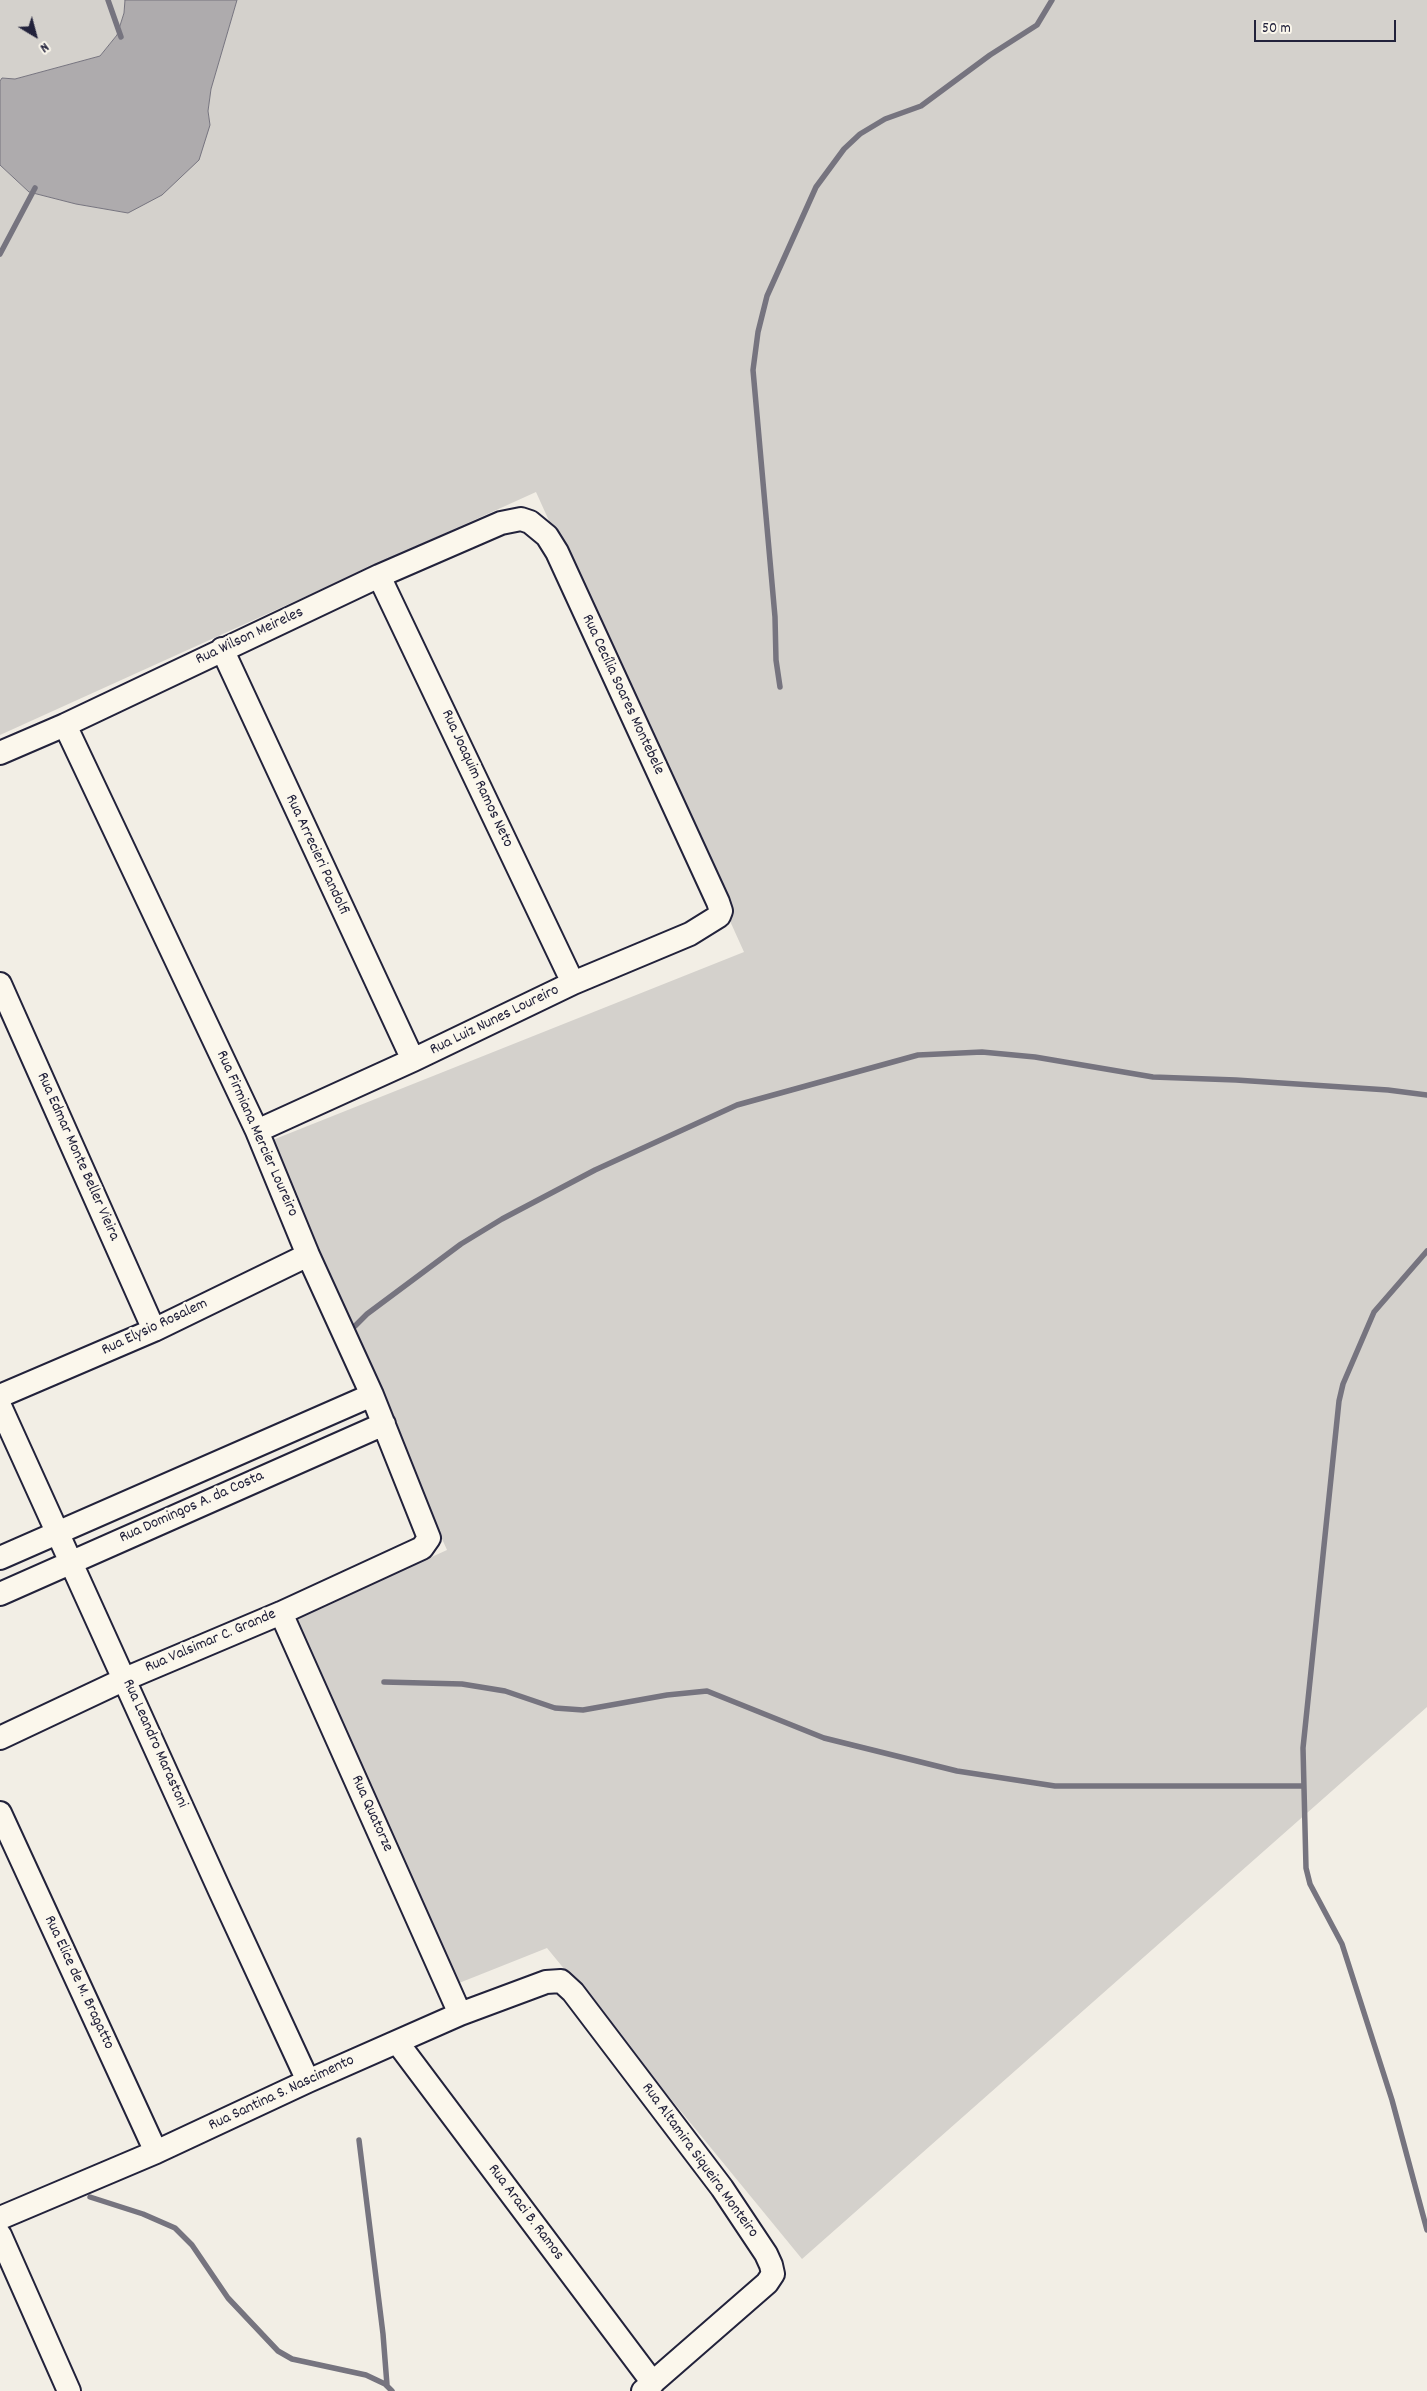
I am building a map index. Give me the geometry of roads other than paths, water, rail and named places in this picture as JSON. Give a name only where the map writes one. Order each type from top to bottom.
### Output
[{"type":"street","name":"Rua Cecília Soares Montebele","points":[[501,523],[521,519],[530,522],[547,536],[557,552],[718,902]]},
{"type":"street","name":"Rua Wilson Meireles","points":[[0,753],[65,725],[379,576],[501,523]]},
{"type":"street","name":"Rua Joaquim Ramos Neto","points":[[379,576],[573,983]]},
{"type":"street","name":"Rua Arrecieri Pandolfi","points":[[222,650],[413,1060]]},
{"type":"street","name":"Rua Firmiana Mercier Loureiro","points":[[65,725],[257,1131],[308,1255],[372,1395],[428,1533],[429,1538],[422,1548]]},
{"type":"street","name":"Rua Luiz Nunes Loureiro","points":[[257,1131],[413,1060],[573,983],[690,934],[715,920],[721,911],[718,902]]},
{"type":"street","name":"Rua Edmar Monte Beller Vieira","points":[[0,984],[154,1330]]},
{"type":"street","name":"Rua Elysio Rosalem","points":[[0,1396],[154,1330],[308,1255]]},
{"type":"street","name":"Rua Domingos A. da Costa","points":[[0,1558],[372,1395]]},
{"type":"street","name":"Rua Leandro Marastoni","points":[[0,1406],[308,2081]]},
{"type":"street","name":"Rua Domingos A. da Costa","points":[[0,1594],[384,1424]]},
{"type":"street","points":[[216,1462],[227,1492]]},
{"type":"street","name":"Rua Valsimar C. Grande","points":[[0,1738],[125,1678],[281,1613],[422,1548]]},
{"type":"street","name":"Rua Quatorze","points":[[281,1613],[460,2014]]},
{"type":"street","name":"Rua Elice de M. Bragatto","points":[[0,1813],[156,2152]]},
{"type":"street","name":"Rua Santina S. Nascimento","points":[[0,2218],[156,2152],[308,2081],[460,2014],[546,1982],[556,1980],[566,1984]]},
{"type":"street","name":"Rua Altamira Siqueira Monteiro","points":[[566,1984],[722,2188],[766,2254],[773,2274],[768,2283],[648,2387]]},
{"type":"street","name":"Rua Araci B. Ramos","points":[[397,2042],[648,2387]]},
{"type":"street","points":[[0,2235],[69,2391]]},
{"type":"waterway","points":[[108,0],[121,37]]},
{"type":"waterway","points":[[780,687],[776,660],[775,617],[753,370],[758,332],[767,296],[816,187],[844,149],[860,134],[885,119],[921,106],[990,55],[1037,25],[1052,0]]},
{"type":"waterway","points":[[0,254],[35,188]]},
{"type":"waterway","points":[[355,1326],[367,1314],[461,1244],[502,1219],[595,1170],[737,1105],[918,1055],[982,1052],[1035,1057],[1153,1077],[1236,1080],[1388,1090],[1427,1095]]},
{"type":"waterway","points":[[1427,1251],[1374,1312],[1343,1384],[1339,1401],[1303,1748],[1306,1868],[1310,1884],[1342,1944],[1392,2100],[1427,2230]]},
{"type":"waterway","points":[[384,1682],[462,1684],[505,1691],[555,1708],[583,1710],[667,1695],[707,1691],[824,1738],[957,1771],[1055,1786],[1304,1786]]},
{"type":"waterway","points":[[359,2140],[383,2334],[387,2385]]},
{"type":"waterway","points":[[90,2197],[143,2214],[175,2228],[192,2245],[228,2298],[278,2351],[292,2359],[366,2375],[385,2384],[392,2391]]}]
